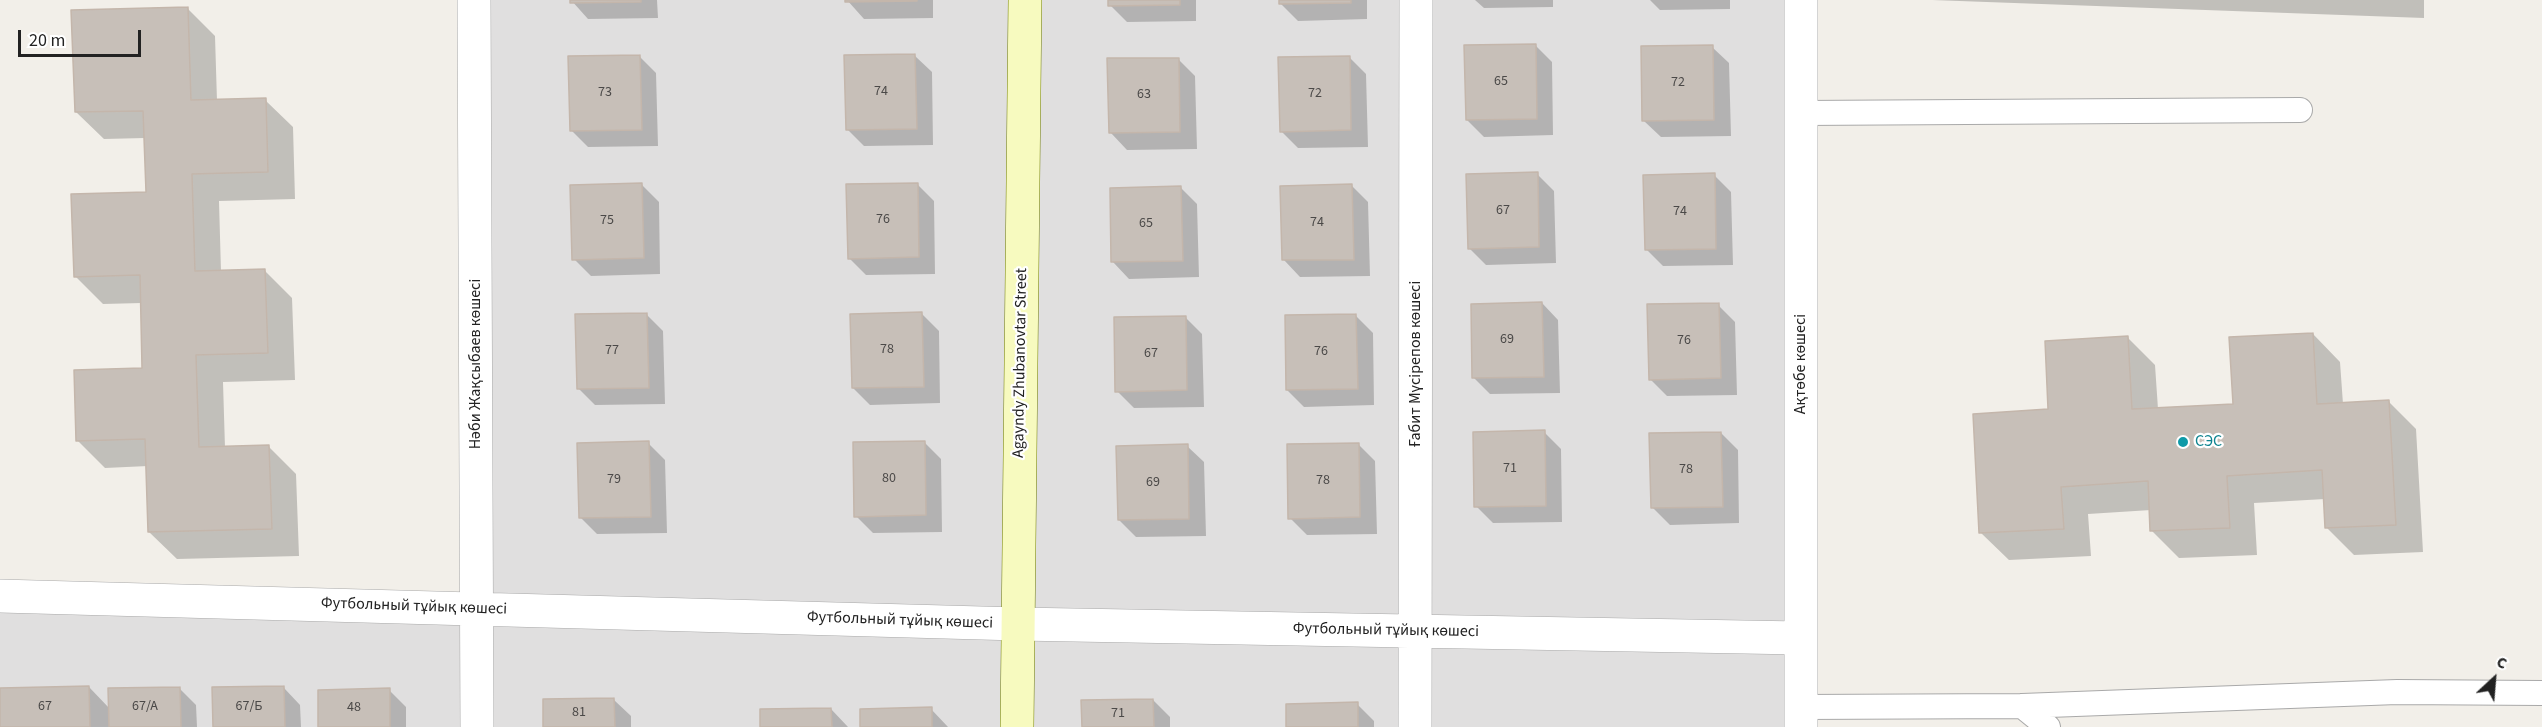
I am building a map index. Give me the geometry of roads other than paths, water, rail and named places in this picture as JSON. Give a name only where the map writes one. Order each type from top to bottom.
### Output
[{"type":"street","name":"Нәби Жақсыбаев көшесі","points":[[474,0],[477,727]]},
{"type":"street","name":"Agayndy Zhubanovtar Street","points":[[1017,727],[1025,0]]},
{"type":"street","name":"Ғабит Мүсірепов көшесі","points":[[1415,727],[1416,0]]},
{"type":"street","name":"Ақтөбе көшесі","points":[[1801,0],[1801,717]]},
{"type":"street","name":"Футбольный тұйық көшесі","points":[[0,596],[1018,624],[1800,638]]},
{"type":"lane","points":[[1802,113],[2300,110]]},
{"type":"lane","points":[[1801,717],[2397,692],[2542,693]]},
{"type":"lane","points":[[2022,706],[2048,727]]},
{"type":"place","name":"СЭС","points":[[2183,442]]}]
